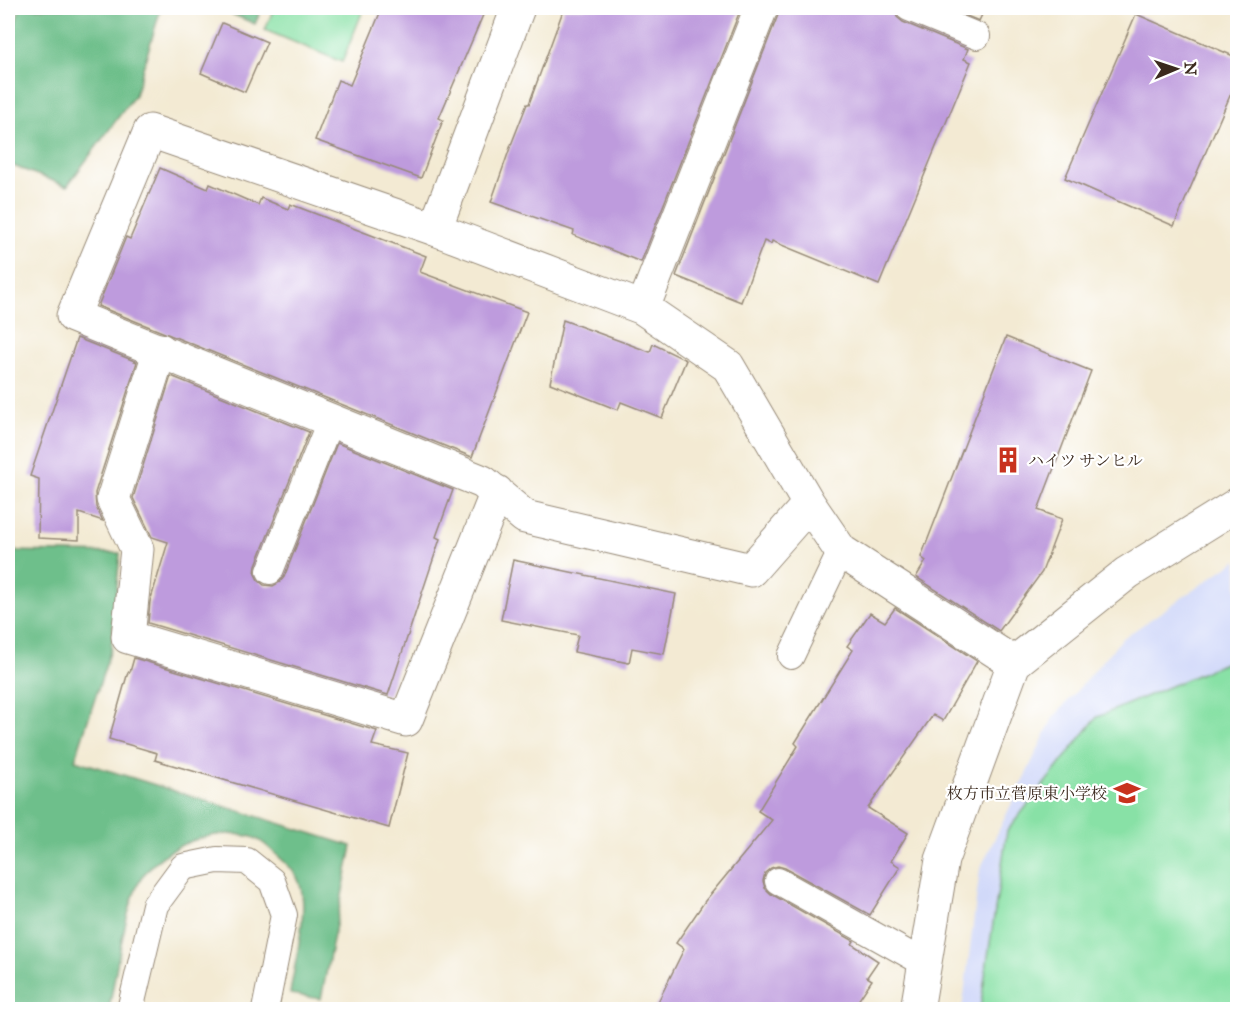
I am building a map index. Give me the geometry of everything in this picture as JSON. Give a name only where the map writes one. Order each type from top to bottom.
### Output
[{"type":"street","points":[[435,230],[518,8]]},
{"type":"street","points":[[643,308],[761,8]]},
{"type":"street","points":[[809,504],[751,570],[525,517],[483,482],[73,316],[150,131],[435,230],[643,308],[728,366],[809,504],[841,551],[1014,663]]},
{"type":"street","points":[[160,350],[112,499],[137,549],[128,637],[406,720],[497,492]]},
{"type":"street","points":[[917,1010],[942,860],[1014,663],[1127,573],[1238,504]]},
{"type":"lane","points":[[909,8],[977,36]]},
{"type":"lane","points":[[270,571],[330,421]]},
{"type":"lane","points":[[791,656],[841,551]]},
{"type":"lane","points":[[130,1010],[155,905],[183,867],[217,860],[246,861],[272,881],[284,915],[265,1010]]},
{"type":"lane","points":[[778,881],[924,963]]},
{"type":"shaded area","name":"枚方市立菅原東小学校","points":[[1237,560],[1237,1009],[962,1010],[980,869],[1053,718],[1122,639]]},
{"type":"green space","points":[[20,8],[161,8],[135,95],[67,186],[8,164],[8,48]]},
{"type":"green space","points":[[218,8],[262,8],[255,24]]},
{"type":"green space","points":[[274,8],[364,8],[342,62],[265,30]]},
{"type":"green space","points":[[8,551],[120,553],[111,649],[75,760],[352,846],[321,999],[290,994],[303,909],[297,877],[285,862],[257,839],[234,834],[220,834],[178,847],[166,854],[145,873],[127,917],[109,1009],[8,1010]]},
{"type":"green space","name":"枚方市立菅原東小学校","points":[[1237,658],[1237,1009],[980,1009],[1007,831],[1097,717]]},
{"type":"building","points":[[382,8],[486,8],[439,118],[443,120],[421,178],[315,140],[338,80],[350,85]]},
{"type":"building","points":[[564,8],[741,8],[641,262],[573,235],[574,231],[491,202]]},
{"type":"building","points":[[779,8],[894,8],[897,17],[903,22],[968,49],[964,59],[971,62],[879,285],[772,241],[771,244],[764,241],[741,302],[676,276]]},
{"type":"building","points":[[947,8],[985,8],[979,21]]},
{"type":"building","points":[[1136,14],[1238,58],[1238,77],[1174,226],[1065,178]]},
{"type":"building","points":[[222,23],[267,42],[245,92],[201,73]]},
{"type":"building","points":[[160,168],[208,189],[210,184],[258,205],[261,198],[288,209],[290,204],[426,256],[420,272],[527,312],[472,457],[98,306],[126,237],[130,239]]},
{"type":"building","points":[[563,320],[650,352],[653,344],[686,360],[662,418],[621,402],[618,410],[550,383]]},
{"type":"building","points":[[1006,337],[1091,371],[1038,510],[1062,519],[1042,572],[999,631],[916,577],[926,561],[921,557]]},
{"type":"building","points":[[77,338],[137,362],[95,493],[96,507],[103,521],[79,513],[79,540],[38,538],[39,479],[30,476]]},
{"type":"building","points":[[171,376],[309,432],[256,565],[255,574],[264,585],[273,586],[284,577],[337,443],[453,490],[436,537],[440,539],[388,695],[148,623],[150,602],[168,542],[152,537],[133,498]]},
{"type":"building","points":[[513,560],[676,594],[664,654],[632,648],[629,663],[574,652],[578,635],[501,620]]},
{"type":"building","points":[[895,608],[977,661],[943,721],[933,715],[868,808],[908,833],[891,861],[900,867],[870,915],[785,868],[778,866],[771,868],[765,873],[763,881],[765,888],[771,894],[854,941],[852,944],[878,961],[867,977],[872,980],[852,1010],[654,1010],[684,949],[676,943],[705,901],[772,820],[758,811],[798,746],[795,743],[853,650],[847,646],[870,613],[885,622]]},
{"type":"building","points":[[134,658],[377,731],[372,745],[408,753],[389,828],[155,760],[157,753],[109,739]]},
{"type":"place","name":"ハイツ サンヒル","points":[[1008,460]]},
{"type":"place","name":"枚方市立菅原東小学校","points":[[1127,793]]}]
